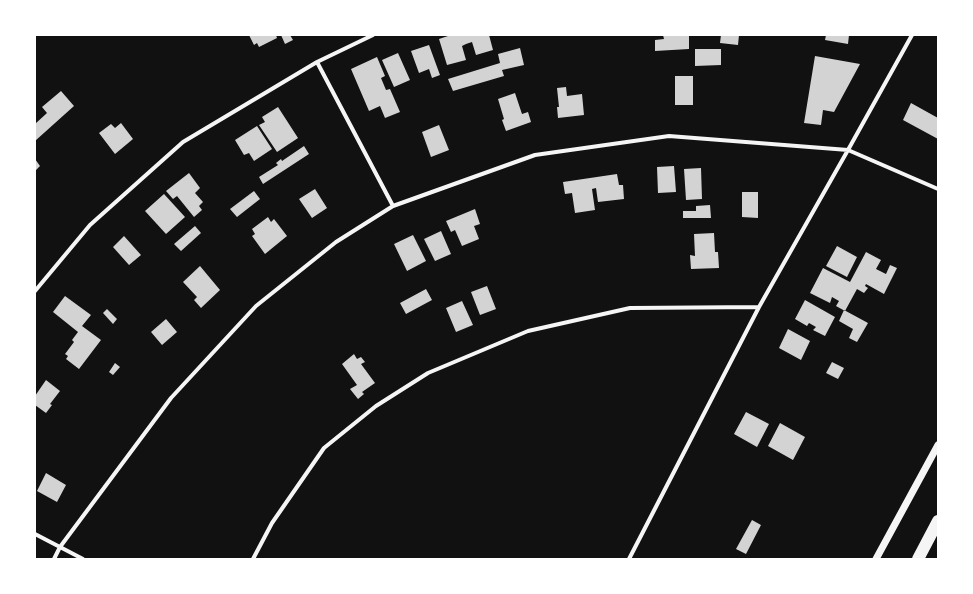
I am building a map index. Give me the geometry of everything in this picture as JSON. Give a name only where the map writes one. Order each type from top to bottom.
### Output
[{"type":"highway","points":[[918,559],[938,521]]},
{"type":"street","points":[[35,291],[90,225],[183,142],[317,62],[373,35]]},
{"type":"street","points":[[629,559],[759,307],[912,35]]},
{"type":"street","points":[[317,62],[392,206]]},
{"type":"street","points":[[54,559],[60,547],[171,398],[256,306],[336,242],[392,206],[535,155],[669,136],[848,150],[938,189]]},
{"type":"street","points":[[253,559],[272,523],[324,448],[376,406],[428,373],[528,331],[630,308],[759,307]]},
{"type":"street","points":[[876,559],[938,445]]},
{"type":"street","points":[[35,534],[83,559]]},
{"type":"building","points":[[249,35],[276,35],[277,38],[259,47],[257,43],[254,45]]},
{"type":"building","points":[[281,35],[290,35],[293,40],[285,44]]},
{"type":"building","points":[[451,35],[489,35],[493,50],[476,55],[472,42],[462,46],[466,60],[447,65],[439,39]]},
{"type":"building","points":[[663,35],[689,35],[689,49],[655,51],[655,40],[664,39]]},
{"type":"building","points":[[721,35],[739,35],[738,45],[720,43]]},
{"type":"building","points":[[826,35],[849,35],[848,44],[825,40]]},
{"type":"building","points":[[429,45],[440,75],[432,78],[429,69],[419,73],[411,51]]},
{"type":"building","points":[[520,48],[524,65],[502,70],[504,76],[453,91],[448,79],[500,63],[498,54]]},
{"type":"building","points":[[695,49],[721,49],[721,65],[695,66]]},
{"type":"building","points":[[398,53],[410,80],[394,87],[382,60]]},
{"type":"building","points":[[815,56],[860,64],[834,112],[823,110],[821,125],[804,123]]},
{"type":"building","points":[[377,57],[385,76],[381,78],[386,90],[390,89],[400,112],[385,118],[380,106],[369,111],[351,69]]},
{"type":"building","points":[[675,76],[693,76],[693,105],[675,105]]},
{"type":"building","points":[[566,87],[567,96],[582,94],[584,115],[558,118],[557,107],[559,107],[557,88]]},
{"type":"building","points":[[61,91],[74,106],[35,141],[35,124],[47,113],[42,107]]},
{"type":"building","points":[[515,93],[522,114],[528,112],[531,122],[506,131],[502,120],[504,119],[498,99]]},
{"type":"building","points":[[911,103],[938,118],[938,139],[903,120]]},
{"type":"building","points":[[278,107],[298,138],[277,152],[259,125],[265,122],[262,117]]},
{"type":"building","points":[[121,123],[133,139],[115,154],[99,133],[111,124],[115,128]]},
{"type":"building","points":[[439,125],[449,150],[431,157],[422,132]]},
{"type":"building","points":[[257,126],[272,149],[254,161],[249,153],[244,155],[235,140]]},
{"type":"building","points":[[304,146],[309,154],[263,184],[259,177],[278,165],[276,163],[281,159],[282,161]]},
{"type":"building","points":[[35,159],[40,166],[35,171]]},
{"type":"building","points":[[674,166],[676,192],[658,193],[657,167]]},
{"type":"building","points":[[701,168],[702,199],[686,200],[684,169]]},
{"type":"building","points":[[189,173],[200,188],[195,193],[203,202],[199,206],[202,210],[194,217],[177,196],[173,199],[166,191]]},
{"type":"building","points":[[617,174],[619,185],[623,185],[624,199],[598,202],[596,188],[592,189],[595,210],[575,213],[572,193],[565,194],[563,182]]},
{"type":"building","points":[[315,189],[327,208],[312,218],[299,199]]},
{"type":"building","points":[[254,191],[260,199],[237,217],[230,209]]},
{"type":"building","points":[[742,192],[758,192],[758,218],[742,217]]},
{"type":"building","points":[[164,194],[185,217],[166,234],[145,211]]},
{"type":"building","points":[[710,205],[711,218],[683,218],[683,211],[696,211],[696,206]]},
{"type":"building","points":[[475,209],[480,224],[474,226],[479,239],[462,246],[455,230],[451,232],[446,221]]},
{"type":"building","points":[[268,217],[271,222],[274,219],[287,236],[265,254],[252,236],[255,234],[252,229]]},
{"type":"building","points":[[195,226],[201,233],[181,251],[174,244]]},
{"type":"building","points":[[441,231],[451,254],[435,261],[424,239]]},
{"type":"building","points":[[714,233],[715,252],[718,252],[719,268],[691,269],[690,255],[695,256],[694,234]]},
{"type":"building","points":[[413,235],[426,261],[407,271],[394,244]]},
{"type":"building","points":[[124,236],[141,255],[129,265],[113,247]]},
{"type":"building","points":[[837,246],[857,257],[847,277],[826,266]]},
{"type":"building","points":[[866,252],[881,260],[876,269],[886,274],[890,265],[897,268],[884,294],[866,284],[865,286],[868,288],[864,293],[857,289],[845,311],[836,306],[839,301],[832,297],[830,303],[810,293],[823,268],[850,282]]},
{"type":"building","points":[[200,266],[220,290],[201,308],[194,300],[197,297],[183,282]]},
{"type":"building","points":[[487,286],[496,309],[480,315],[471,292]]},
{"type":"building","points":[[426,289],[432,300],[406,314],[400,303]]},
{"type":"building","points":[[65,296],[91,315],[82,326],[101,340],[79,369],[66,359],[68,356],[65,354],[74,342],[72,340],[78,332],[53,312]]},
{"type":"building","points":[[805,300],[835,317],[825,336],[813,330],[816,327],[809,323],[807,326],[795,319]]},
{"type":"building","points":[[462,301],[473,325],[456,332],[446,308]]},
{"type":"building","points":[[107,309],[117,319],[113,324],[103,313]]},
{"type":"building","points":[[844,310],[868,323],[857,342],[849,338],[853,329],[839,321]]},
{"type":"building","points":[[166,319],[177,332],[162,345],[151,332]]},
{"type":"building","points":[[788,329],[810,341],[801,360],[779,348]]},
{"type":"building","points":[[354,354],[357,359],[361,357],[365,362],[361,364],[375,383],[362,392],[364,394],[358,399],[350,389],[357,385],[342,364]]},
{"type":"building","points":[[832,362],[844,368],[838,379],[826,373]]},
{"type":"building","points":[[115,363],[120,367],[113,375],[109,372]]},
{"type":"building","points":[[46,380],[60,391],[50,404],[52,405],[46,413],[35,405],[35,396]]},
{"type":"building","points":[[746,412],[769,424],[757,447],[734,434]]},
{"type":"building","points":[[780,423],[805,437],[793,460],[768,446]]},
{"type":"building","points":[[46,473],[66,485],[57,502],[37,491]]},
{"type":"building","points":[[752,520],[761,525],[746,554],[736,549]]}]
